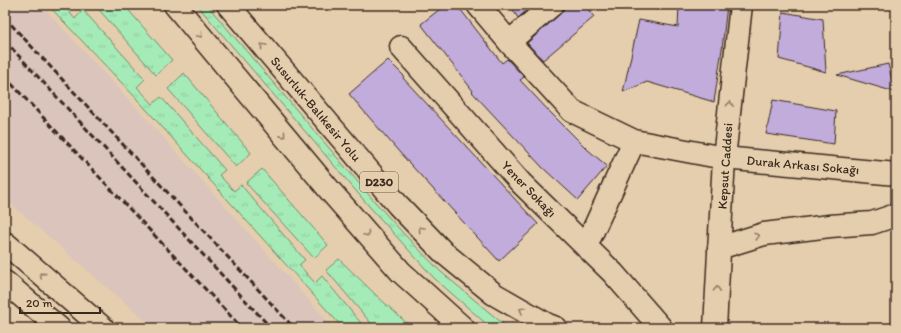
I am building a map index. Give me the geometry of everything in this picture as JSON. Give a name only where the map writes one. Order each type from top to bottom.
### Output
[{"type":"main road","points":[[175,5],[332,193],[401,272],[463,328]]},
{"type":"main road","name":"Durak Arkası Sokağı","points":[[478,5],[509,42],[572,111],[634,141],[724,158],[896,174]]},
{"type":"main road","points":[[509,42],[552,5]]},
{"type":"main road","name":"Kepsut Caddesi","points":[[715,328],[724,158],[740,5]]},
{"type":"main road","name":"Susurluk-Balıkesir Yolu","points":[[235,9],[398,205],[444,253],[494,294],[548,325],[556,328]]},
{"type":"main road","name":"Yener Sokağı","points":[[401,47],[521,183],[613,273],[661,328]]},
{"type":"main road","points":[[586,246],[634,141]]},
{"type":"main road","points":[[720,248],[764,234],[830,226],[872,223],[896,215]]},
{"type":"main road","points":[[5,244],[103,328]]},
{"type":"main road","points":[[5,282],[59,328]]},
{"type":"shaded area","points":[[5,5],[41,5],[144,116],[334,328],[154,328],[5,199]]},
{"type":"green space","points":[[48,5],[63,5],[75,19],[83,10],[145,79],[137,87],[153,104],[161,97],[225,170],[219,175],[234,191],[241,185],[305,260],[299,265],[315,283],[322,276],[365,328],[343,328],[137,99]]},
{"type":"green space","points":[[95,5],[124,5],[172,60],[156,75]]},
{"type":"green space","points":[[197,5],[207,5],[402,232],[440,271],[508,328],[491,328],[434,278],[368,205]]},
{"type":"green space","points":[[184,73],[251,153],[236,167],[168,89]]},
{"type":"green space","points":[[262,169],[328,245],[314,258],[246,183]]},
{"type":"green space","points":[[339,259],[412,328],[375,328],[326,270]]},
{"type":"building","points":[[445,5],[457,5],[502,63],[507,59],[524,77],[520,80],[548,110],[587,149],[607,166],[578,200],[543,168],[472,92],[473,91],[421,24]]},
{"type":"building","points":[[510,5],[533,5],[518,18]]},
{"type":"building","points":[[564,5],[585,5],[594,17],[543,60],[527,43],[560,14],[564,9]]},
{"type":"building","points":[[679,5],[727,5],[714,102],[647,82],[623,92],[639,20],[678,27]]},
{"type":"building","points":[[783,12],[823,19],[826,72],[779,59]]},
{"type":"building","points":[[388,60],[538,224],[499,261],[400,153],[349,94]]},
{"type":"building","points":[[888,64],[895,92],[837,75]]},
{"type":"building","points":[[773,100],[836,111],[834,144],[766,134]]},
{"type":"railway","points":[[5,18],[294,328]]},
{"type":"railway","points":[[5,41],[271,328]]},
{"type":"railway","points":[[5,77],[242,328]]}]
